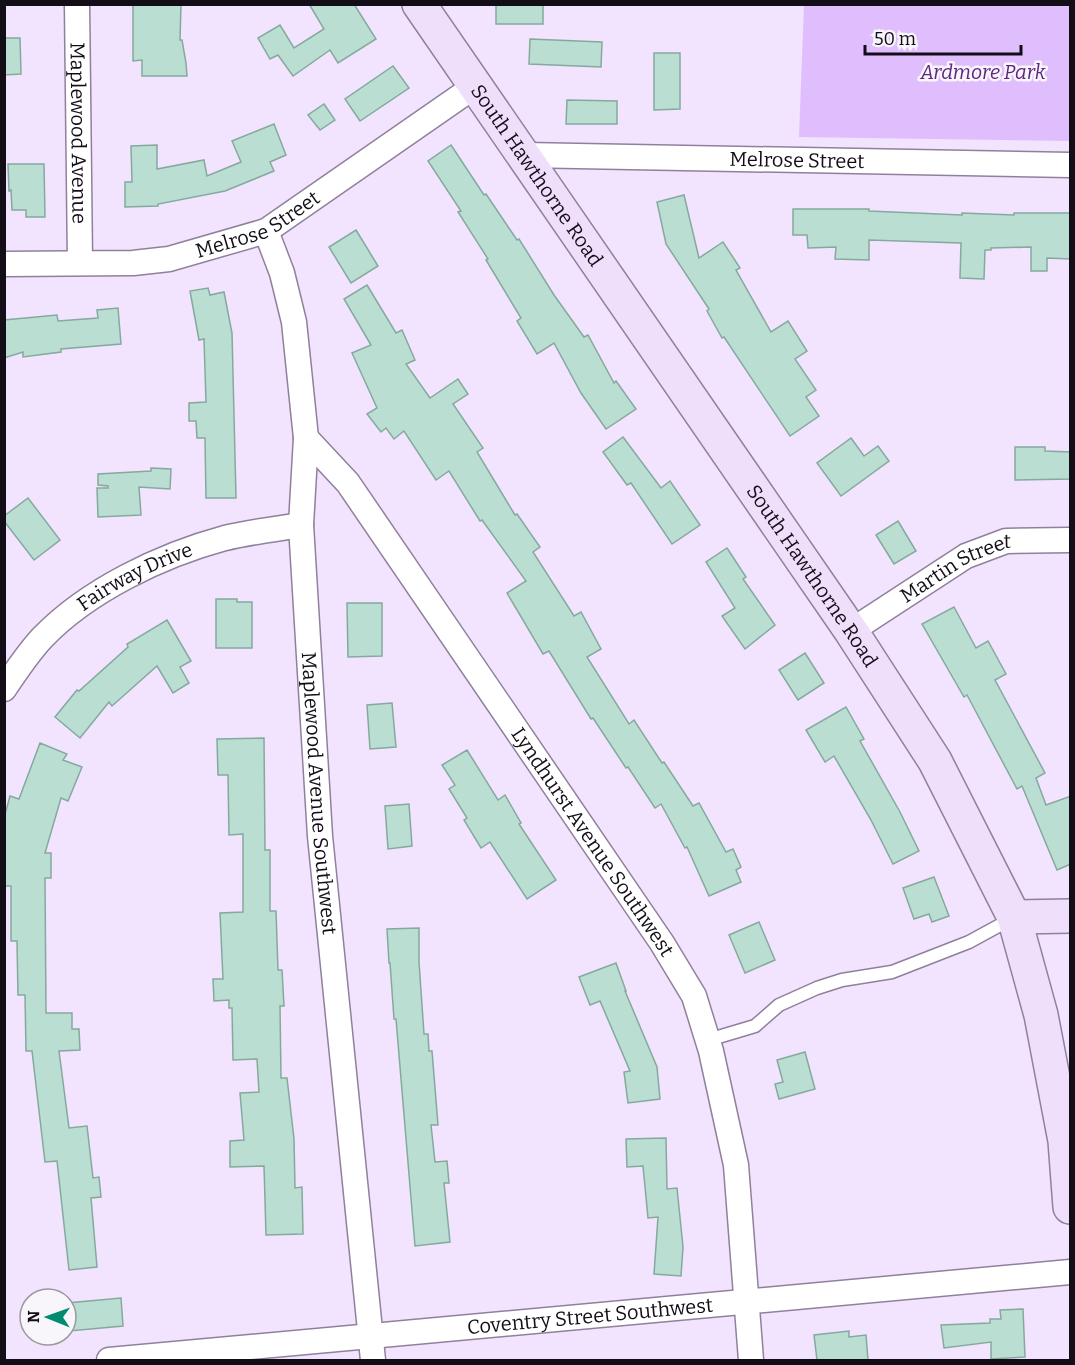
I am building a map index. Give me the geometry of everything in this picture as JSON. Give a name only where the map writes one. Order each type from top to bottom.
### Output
[{"type":"main road","name":"South Hawthorne Road","points":[[419,4],[851,631],[935,761],[1014,917],[1044,1026],[1065,1141],[1071,1207]]},
{"type":"main road","points":[[1014,917],[1071,916]]},
{"type":"street","name":"Maplewood Avenue","points":[[77,4],[80,263]]},
{"type":"street","name":"Melrose Street","points":[[4,264],[133,263],[169,259],[267,231],[475,86]]},
{"type":"street","name":"Melrose Street","points":[[524,155],[1071,165]]},
{"type":"street","name":"Maplewood Avenue Southwest","points":[[267,231],[282,273],[294,322],[306,438],[302,525],[320,836],[373,1360]]},
{"type":"street","name":"Lyndhurst Avenue Southwest","points":[[306,438],[348,483],[662,943],[694,996],[708,1040],[736,1165],[751,1360]]},
{"type":"street","name":"Fairway Drive","points":[[4,689],[24,659],[43,637],[95,595],[171,557],[225,538],[302,525]]},
{"type":"street","name":"Martin Street","points":[[851,631],[966,556],[1006,541],[1071,540]]},
{"type":"street","name":"Coventry Street Southwest","points":[[109,1360],[1071,1272]]},
{"type":"lane","points":[[708,1040],[755,1026],[779,1005],[818,988],[842,980],[892,972],[969,942],[1014,917]]},
{"type":"green space","name":"Ardmore Park","points":[[804,5],[1070,5],[1070,141],[799,137]]},
{"type":"building","points":[[133,4],[181,4],[180,40],[182,40],[187,76],[142,76],[142,60],[133,61]]},
{"type":"building","points":[[309,4],[354,4],[376,39],[338,63],[330,50],[293,76],[278,55],[270,59],[258,38],[280,25],[294,48],[324,29]]},
{"type":"building","points":[[496,4],[543,4],[543,24],[496,24]]},
{"type":"building","points":[[4,38],[20,38],[21,74],[4,75]]},
{"type":"building","points":[[530,39],[602,42],[601,67],[529,64]]},
{"type":"building","points":[[654,53],[680,53],[680,109],[654,110]]},
{"type":"building","points":[[393,66],[409,88],[360,121],[345,99]]},
{"type":"building","points":[[567,100],[617,101],[617,124],[566,124]]},
{"type":"building","points":[[324,104],[335,120],[320,130],[308,115]]},
{"type":"building","points":[[274,124],[286,155],[270,162],[274,171],[225,191],[158,204],[158,206],[125,207],[125,182],[132,182],[131,146],[157,145],[157,169],[204,160],[207,176],[241,162],[232,141]]},
{"type":"building","points":[[451,145],[484,195],[486,194],[517,240],[519,239],[584,337],[588,335],[614,383],[616,381],[636,409],[606,429],[581,393],[554,343],[537,354],[517,321],[521,318],[458,212],[461,211],[428,161]]},
{"type":"building","points":[[8,164],[44,164],[45,217],[26,217],[26,210],[12,210]]},
{"type":"building","points":[[684,195],[699,258],[723,242],[740,268],[736,270],[771,332],[788,321],[807,351],[795,359],[816,390],[806,397],[819,416],[790,436],[724,337],[722,338],[707,311],[709,309],[666,244],[657,202]]},
{"type":"building","points":[[793,209],[869,209],[869,211],[962,215],[962,213],[1014,215],[1014,213],[1071,213],[1071,259],[1047,258],[1047,271],[1031,271],[1031,247],[991,248],[991,250],[985,250],[984,279],[960,278],[961,243],[869,240],[869,260],[835,259],[836,247],[808,248],[807,235],[793,235]]},
{"type":"building","points":[[356,230],[378,266],[351,283],[329,247]]},
{"type":"building","points":[[367,285],[396,333],[402,330],[415,360],[406,364],[430,398],[458,379],[468,394],[453,404],[483,448],[477,452],[515,515],[517,514],[540,547],[533,552],[574,616],[581,612],[601,649],[587,657],[629,724],[634,720],[693,806],[699,803],[726,852],[733,849],[741,867],[736,870],[741,882],[709,896],[687,847],[685,848],[661,804],[655,808],[593,718],[591,719],[549,651],[543,654],[507,593],[526,581],[482,520],[480,521],[449,471],[436,480],[404,431],[394,439],[386,428],[381,432],[367,414],[377,408],[352,353],[371,345],[344,299]]},
{"type":"building","points":[[208,288],[210,295],[224,292],[232,333],[236,498],[206,498],[205,438],[197,438],[196,421],[189,421],[189,403],[206,402],[204,339],[199,340],[190,291]]},
{"type":"building","points":[[118,308],[121,344],[61,349],[61,352],[23,357],[23,352],[4,358],[4,320],[57,315],[58,321],[98,318],[97,310]]},
{"type":"building","points":[[623,437],[661,488],[670,481],[700,525],[672,544],[631,483],[627,485],[603,452]]},
{"type":"building","points":[[851,438],[864,456],[878,446],[889,461],[841,496],[817,463]]},
{"type":"building","points":[[1015,447],[1045,447],[1045,451],[1071,452],[1071,479],[1015,480]]},
{"type":"building","points":[[151,468],[171,469],[170,489],[139,487],[141,515],[98,517],[97,488],[108,488],[108,486],[98,485],[98,474],[151,471]]},
{"type":"building","points":[[28,498],[60,540],[34,560],[4,521],[4,516]]},
{"type":"building","points":[[898,521],[916,551],[894,564],[876,535]]},
{"type":"building","points":[[727,548],[746,577],[743,579],[775,625],[745,649],[722,616],[735,608],[706,562]]},
{"type":"building","points":[[216,599],[252,602],[252,648],[216,648]]},
{"type":"building","points":[[347,603],[382,603],[382,656],[348,657]]},
{"type":"building","points":[[954,607],[976,648],[988,641],[1006,674],[995,680],[1045,773],[1036,778],[1046,805],[1071,796],[1071,864],[1057,870],[1022,786],[1017,789],[967,695],[964,697],[922,624]]},
{"type":"building","points":[[167,620],[191,661],[180,667],[189,683],[173,693],[157,666],[112,706],[109,702],[80,738],[55,717],[77,690],[79,691],[128,647],[127,644]]},
{"type":"building","points":[[805,653],[824,683],[798,700],[779,670]]},
{"type":"building","points":[[392,703],[396,747],[370,749],[367,705]]},
{"type":"building","points":[[846,707],[864,739],[860,741],[919,851],[893,864],[834,756],[825,762],[806,730]]},
{"type":"building","points":[[264,738],[265,850],[270,850],[270,911],[276,911],[278,970],[282,970],[284,1006],[280,1006],[281,1078],[287,1078],[294,1139],[295,1188],[302,1187],[303,1234],[266,1235],[264,1166],[230,1167],[230,1141],[244,1140],[240,1093],[259,1092],[257,1059],[233,1060],[232,1008],[229,1008],[229,1000],[214,1001],[213,979],[223,979],[220,913],[243,912],[243,834],[229,835],[228,775],[218,775],[217,739]]},
{"type":"building","points":[[40,743],[67,754],[63,760],[82,767],[68,801],[61,798],[45,853],[51,853],[51,878],[45,878],[46,1013],[72,1013],[72,1029],[79,1029],[80,1050],[59,1051],[69,1128],[87,1126],[93,1178],[99,1177],[101,1197],[91,1198],[97,1267],[69,1270],[57,1161],[45,1162],[32,1051],[26,1051],[25,995],[18,995],[17,941],[11,941],[11,886],[4,886],[4,818],[10,796],[19,799]]},
{"type":"building","points":[[467,750],[498,800],[505,795],[521,823],[519,824],[556,880],[527,899],[490,842],[481,848],[464,820],[467,818],[449,789],[455,785],[442,765]]},
{"type":"building","points":[[409,804],[412,846],[388,849],[385,806]]},
{"type":"building","points":[[934,877],[949,916],[932,922],[929,914],[914,919],[903,888]]},
{"type":"building","points":[[759,922],[775,960],[745,973],[729,935]]},
{"type":"building","points":[[419,928],[424,1034],[428,1034],[429,1051],[432,1051],[438,1125],[431,1125],[435,1162],[447,1161],[449,1183],[444,1183],[450,1242],[415,1246],[387,929]]},
{"type":"building","points":[[616,963],[625,991],[657,1067],[660,1099],[628,1103],[624,1072],[630,1071],[600,1001],[590,1005],[579,977]]},
{"type":"building","points":[[805,1052],[815,1089],[779,1099],[775,1084],[783,1082],[777,1060]]},
{"type":"building","points":[[666,1138],[667,1189],[677,1188],[683,1247],[681,1276],[654,1274],[658,1217],[648,1218],[643,1166],[627,1167],[626,1139]]},
{"type":"building","points":[[121,1298],[123,1326],[78,1330],[78,1302]]},
{"type":"building","points":[[1023,1309],[1025,1357],[991,1359],[991,1342],[944,1348],[941,1325],[990,1323],[990,1319],[1001,1319],[1000,1310]]},
{"type":"building","points":[[849,1331],[849,1337],[866,1335],[868,1360],[817,1360],[814,1335]]}]
